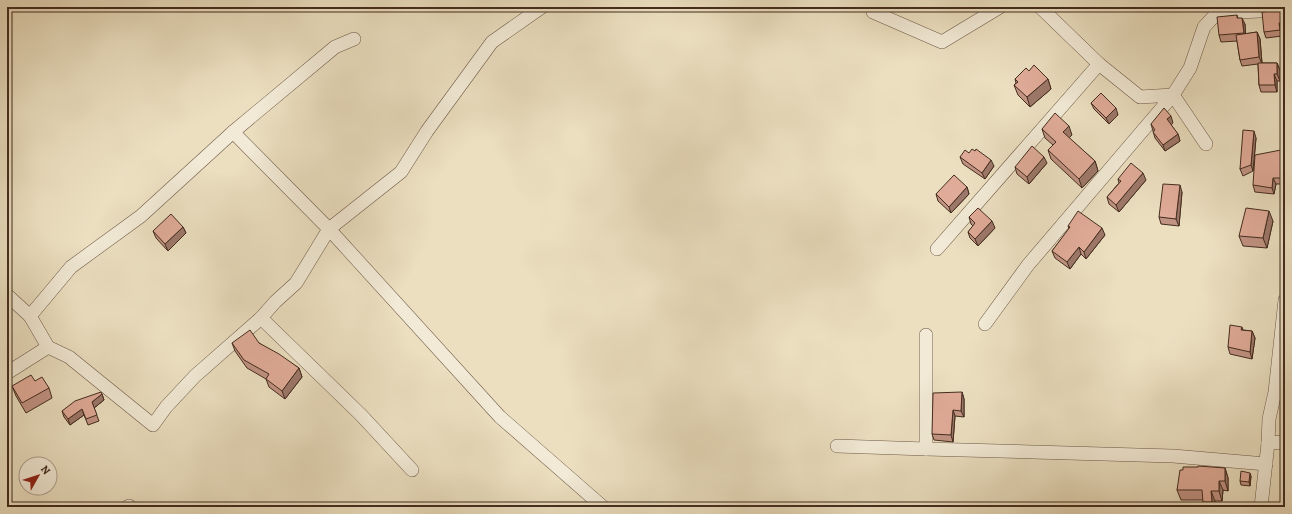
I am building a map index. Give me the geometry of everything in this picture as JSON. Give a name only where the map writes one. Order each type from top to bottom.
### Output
[{"type":"street","points":[[7,295],[30,316],[48,347],[69,358],[152,425],[194,376],[261,318],[275,302],[296,284],[329,229],[400,172],[427,131],[492,42],[542,7]]},
{"type":"street","points":[[873,7],[873,12],[942,42],[1000,7]]},
{"type":"street","points":[[1040,7],[1099,64],[1140,97],[1173,95]]},
{"type":"street","points":[[985,324],[1028,265],[1173,95],[1190,68],[1204,27],[1217,13],[1260,11],[1275,7]]},
{"type":"street","points":[[30,316],[71,267],[141,216],[233,132],[335,46],[354,39]]},
{"type":"street","points":[[937,249],[1099,64]]},
{"type":"street","points":[[1173,95],[1206,144]]},
{"type":"street","points":[[233,132],[329,229],[500,417],[603,507]]},
{"type":"street","points":[[1261,507],[1269,419],[1280,393],[1285,300]]},
{"type":"street","points":[[261,318],[361,415],[412,470]]},
{"type":"street","points":[[926,335],[926,449]]},
{"type":"street","points":[[7,373],[48,347]]},
{"type":"street","points":[[1268,443],[1285,442]]},
{"type":"street","points":[[836,446],[1173,456],[1266,464]]},
{"type":"building","points":[[1281,10],[1282,23],[1279,23],[1280,30],[1264,32],[1262,12]]},
{"type":"building","points":[[1237,15],[1237,18],[1242,18],[1244,33],[1219,35],[1217,17]]},
{"type":"building","points":[[1257,32],[1259,57],[1240,60],[1236,35]]},
{"type":"building","points":[[1258,63],[1277,63],[1277,74],[1274,74],[1275,85],[1259,85]]},
{"type":"building","points":[[1034,65],[1048,79],[1027,97],[1014,85],[1018,82],[1015,79],[1026,68],[1029,71]]},
{"type":"building","points":[[1101,93],[1116,108],[1106,118],[1091,103]]},
{"type":"building","points":[[1164,108],[1171,116],[1167,119],[1178,134],[1163,145],[1153,132],[1155,130],[1151,124]]},
{"type":"building","points":[[1055,113],[1069,126],[1063,132],[1095,161],[1079,179],[1048,150],[1056,142],[1042,129]]},
{"type":"building","points":[[1243,130],[1254,131],[1251,165],[1240,169]]},
{"type":"building","points":[[1032,146],[1044,157],[1027,177],[1015,167]]},
{"type":"building","points":[[972,149],[975,151],[976,149],[991,160],[982,173],[960,157],[965,150],[969,153]]},
{"type":"building","points":[[1281,150],[1281,178],[1273,178],[1272,188],[1253,185],[1255,155]]},
{"type":"building","points":[[1131,163],[1143,173],[1116,205],[1107,197],[1121,181],[1118,179]]},
{"type":"building","points":[[954,175],[967,187],[949,207],[936,194]]},
{"type":"building","points":[[1163,184],[1180,185],[1176,219],[1159,217]]},
{"type":"building","points":[[978,208],[992,221],[975,239],[968,232],[975,223],[969,217]]},
{"type":"building","points":[[1246,208],[1269,211],[1263,238],[1239,236]]},
{"type":"building","points":[[1078,211],[1102,228],[1084,252],[1079,247],[1067,262],[1052,251],[1070,227],[1068,226]]},
{"type":"building","points":[[171,214],[183,227],[165,244],[153,231]]},
{"type":"building","points":[[1230,325],[1242,327],[1241,330],[1252,331],[1250,352],[1228,347]]},
{"type":"building","points":[[250,330],[259,343],[279,354],[299,368],[282,391],[266,379],[269,374],[244,360],[232,343]]},
{"type":"building","points":[[1285,334],[1285,378],[1282,359]]},
{"type":"building","points":[[31,375],[35,381],[42,377],[49,388],[22,403],[12,386]]},
{"type":"building","points":[[101,392],[102,394],[92,402],[97,415],[86,419],[82,409],[68,419],[62,411],[75,401]]},
{"type":"building","points":[[962,392],[961,411],[953,410],[951,435],[932,434],[933,393]]},
{"type":"building","points":[[1198,466],[1225,468],[1225,481],[1219,481],[1219,491],[1211,491],[1212,502],[1203,502],[1202,490],[1177,490],[1180,470],[1183,470],[1183,467]]},
{"type":"building","points":[[1241,471],[1250,473],[1249,482],[1240,481]]}]
